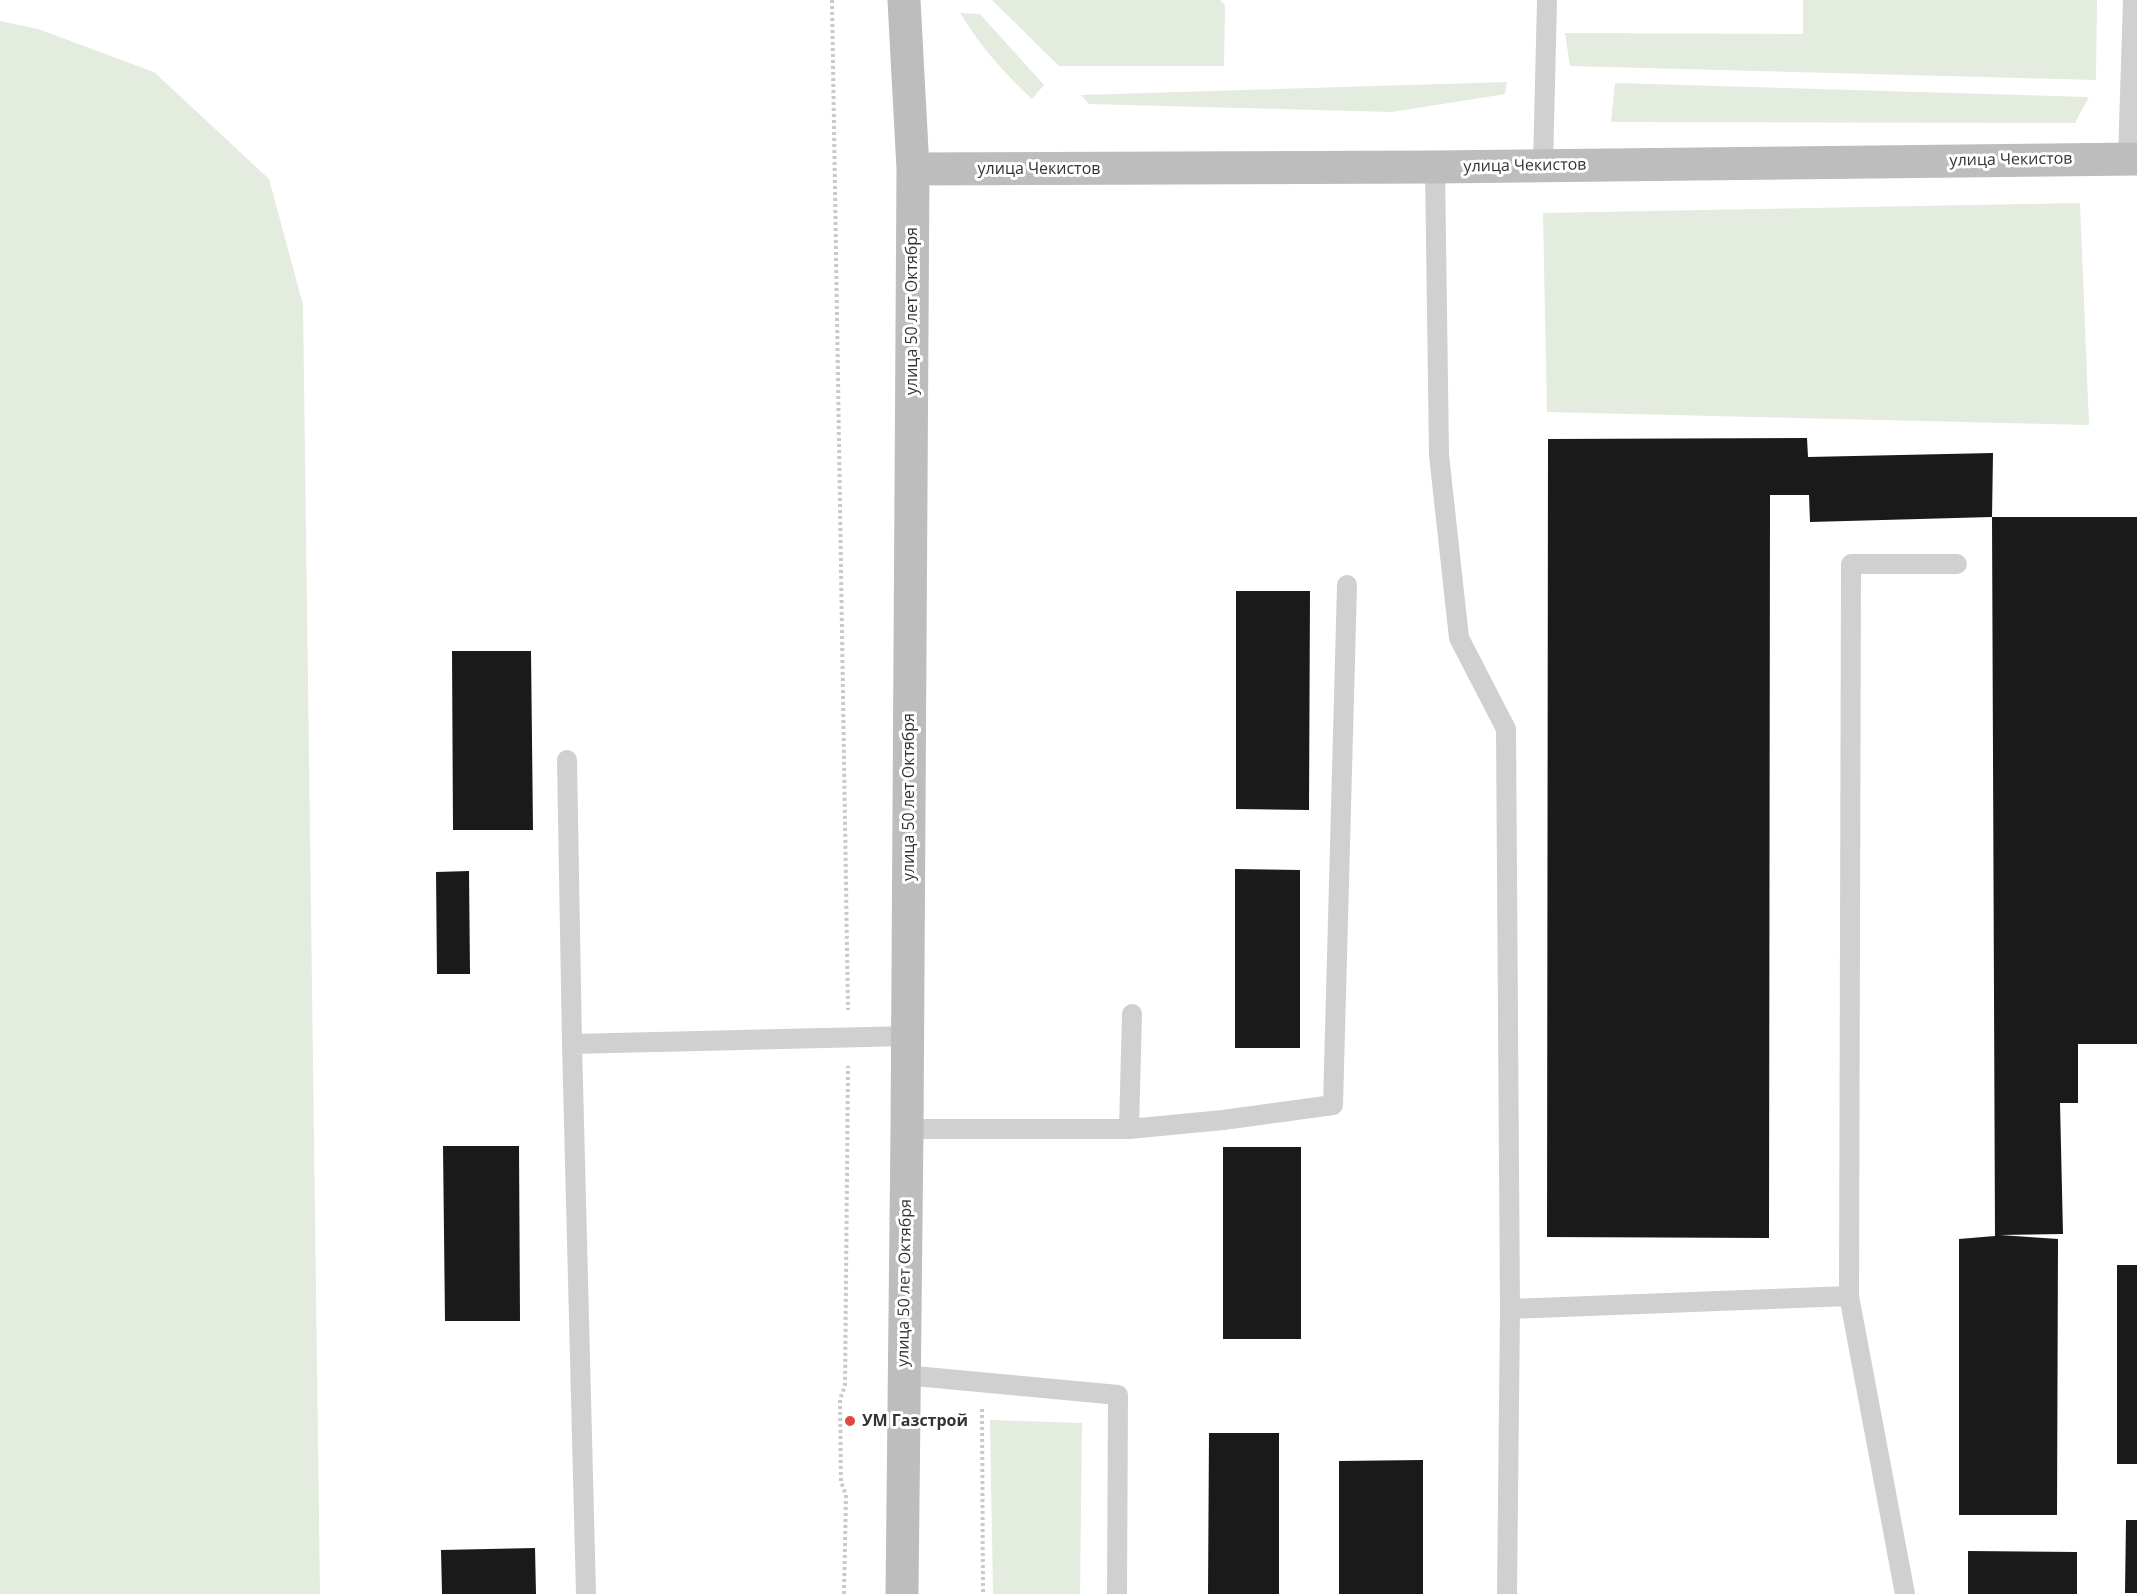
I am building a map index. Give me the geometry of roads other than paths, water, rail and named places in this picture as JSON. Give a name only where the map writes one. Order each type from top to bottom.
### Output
[{"type":"main road","name":"улица 50 лет Октября","points":[[902,1594],[913,169],[904,0]]},
{"type":"main road","name":"улица Чекистов","points":[[913,169],[1435,167],[2132,159]]},
{"type":"lane","points":[[1543,166],[1547,0]]},
{"type":"lane","points":[[2132,159],[2133,0]]},
{"type":"lane","points":[[1435,167],[1439,455],[1459,638],[1506,729],[1510,1310],[1507,1594]]},
{"type":"lane","points":[[1905,1594],[1849,1296],[1851,564],[1957,564]]},
{"type":"lane","points":[[907,1129],[1129,1129],[1223,1120],[1333,1105],[1347,585]]},
{"type":"lane","points":[[567,760],[586,1594]]},
{"type":"lane","points":[[1129,1129],[1131,1014]]},
{"type":"lane","points":[[572,1044],[908,1036]]},
{"type":"lane","points":[[1510,1310],[1849,1296]]},
{"type":"lane","points":[[904,1375],[1118,1395],[1117,1594]]},
{"type":"place","name":"УМ Газстрой","points":[[850,1421]]}]
